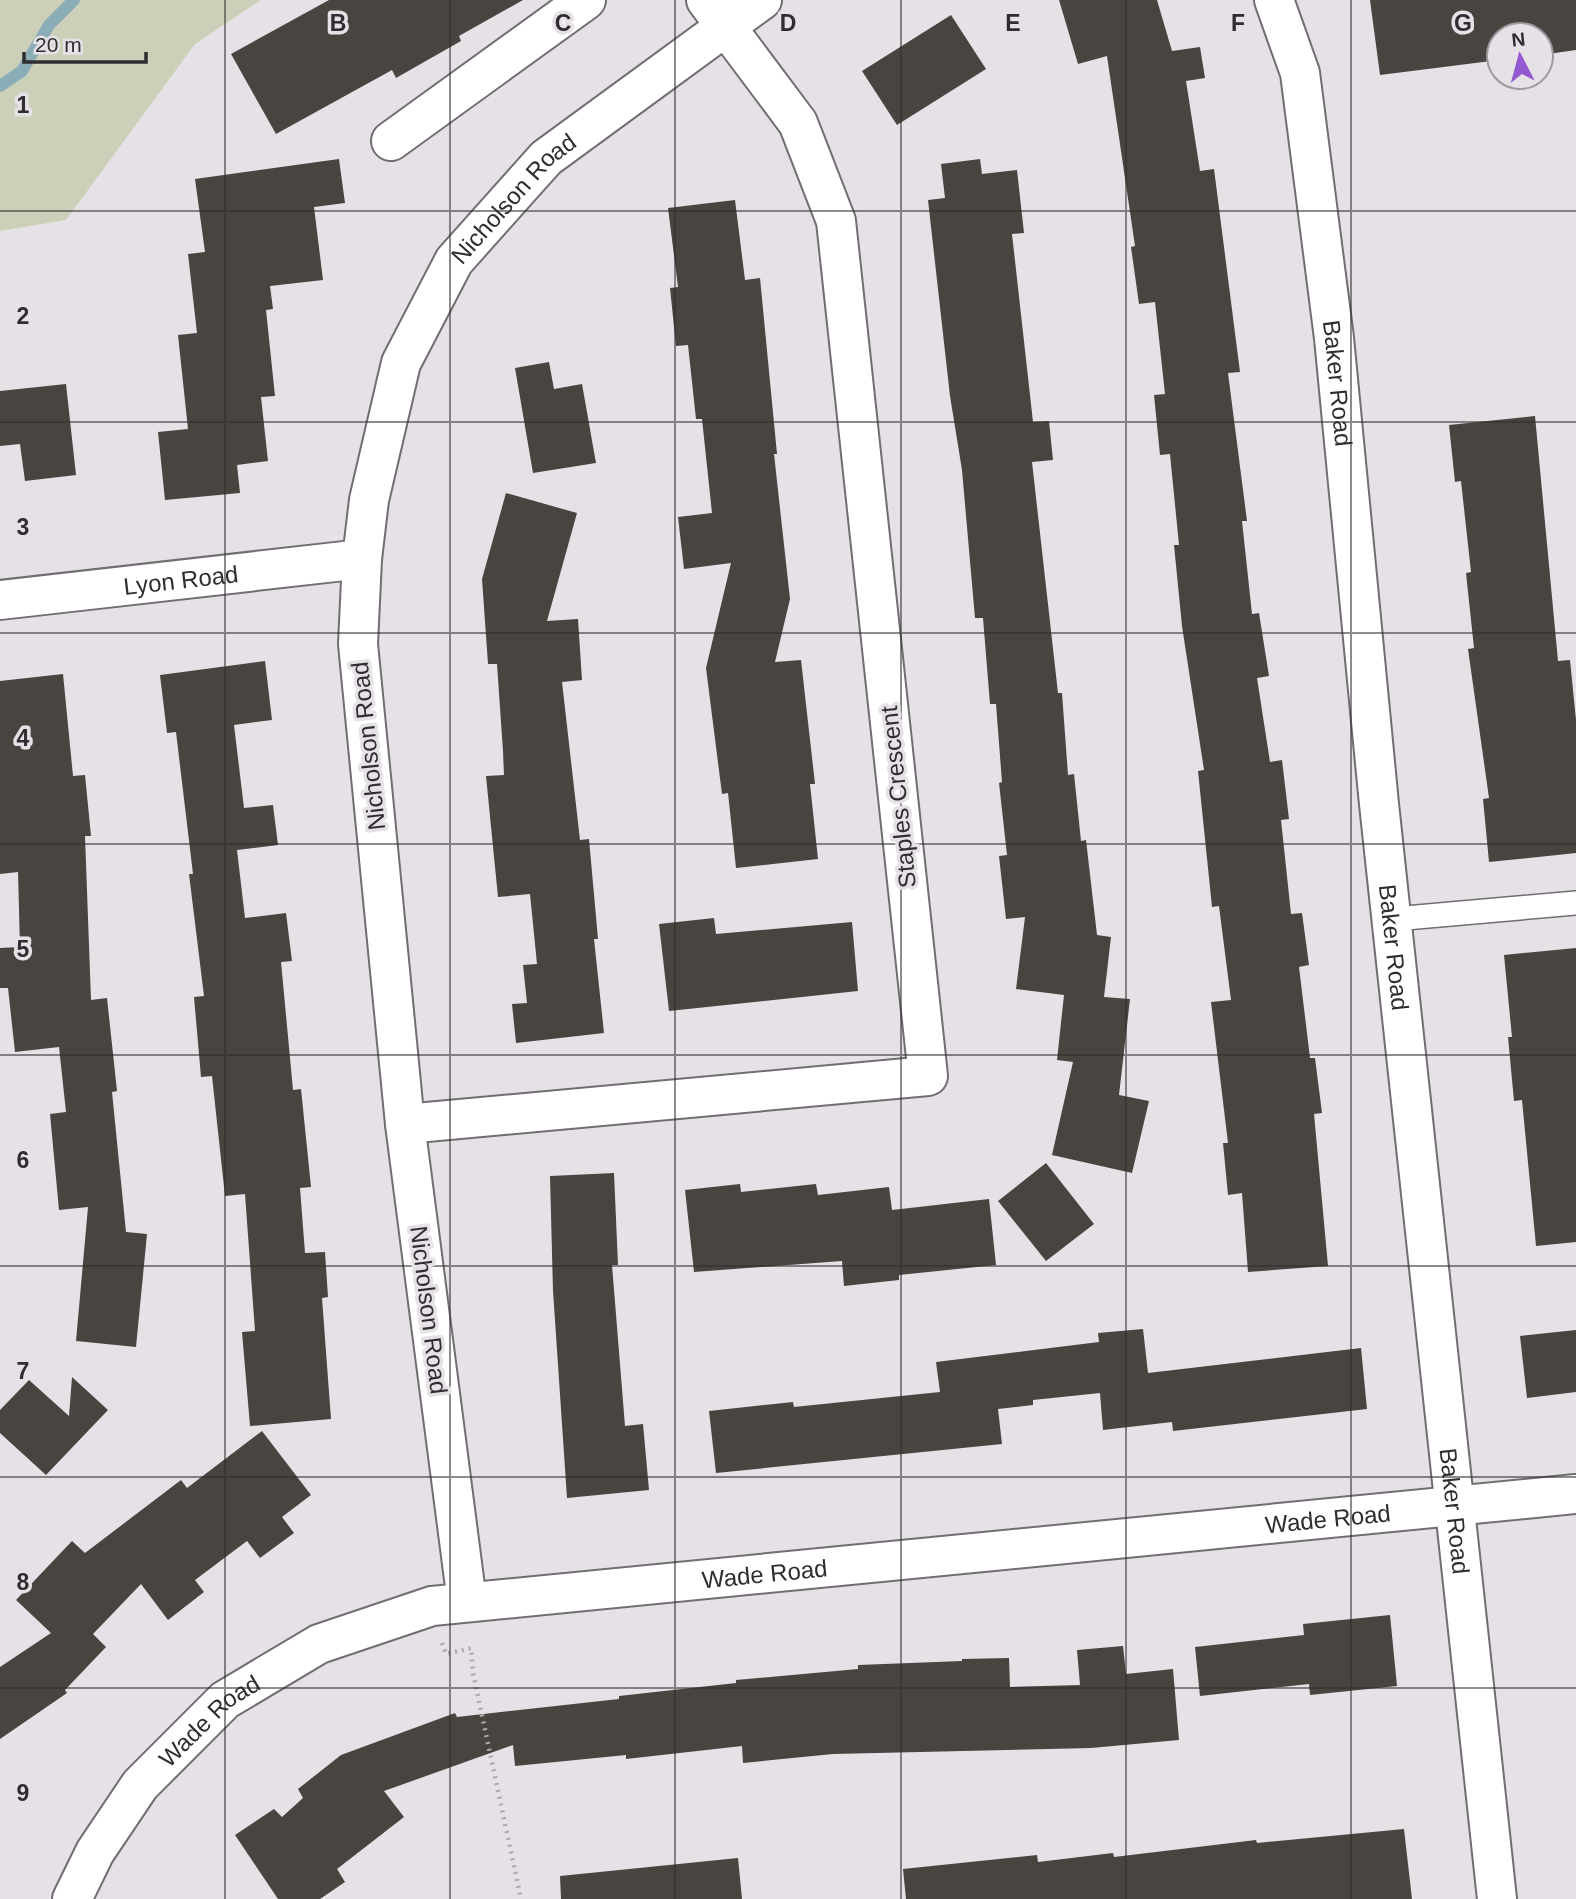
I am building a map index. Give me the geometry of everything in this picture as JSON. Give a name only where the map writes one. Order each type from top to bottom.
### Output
[{"type":"street","points":[[391,141],[586,0]]},
{"type":"street","name":"Nicholson Road","points":[[467,1602],[405,1124],[358,644],[362,559],[369,500],[401,363],[454,261],[546,158],[715,14],[762,0]]},
{"type":"street","name":"Baker Road","points":[[1274,0],[1300,74],[1334,338],[1379,804],[1394,919],[1497,1899]]},
{"type":"street","name":"Staples Crescent","points":[[405,1124],[928,1076],[836,221],[798,123],[715,14]]},
{"type":"street","name":"Lyon Road","points":[[0,600],[362,559]]},
{"type":"street","name":"Wade Road","points":[[72,1899],[95,1852],[140,1785],[225,1700],[318,1644],[432,1606],[1576,1494]]},
{"type":"lane","points":[[1394,919],[1576,903]]},
{"type":"path","points":[[441,1638],[446,1654],[471,1648],[473,1673],[521,1899]]},
{"type":"green space","points":[[0,0],[261,0],[195,44],[66,220],[0,231]]},
{"type":"building","points":[[329,0],[523,0],[459,36],[461,41],[396,78],[392,70],[276,134],[231,54]]},
{"type":"building","points":[[1059,0],[1157,0],[1172,51],[1200,47],[1205,78],[1186,81],[1200,171],[1214,169],[1240,372],[1228,373],[1247,521],[1242,521],[1252,614],[1259,613],[1269,676],[1257,678],[1270,762],[1282,760],[1289,819],[1281,820],[1291,914],[1302,913],[1309,965],[1299,967],[1310,1058],[1315,1058],[1322,1113],[1314,1114],[1328,1266],[1248,1272],[1242,1193],[1228,1195],[1223,1143],[1228,1143],[1211,1002],[1231,1000],[1219,906],[1212,907],[1198,771],[1204,770],[1182,626],[1174,545],[1179,545],[1170,454],[1160,455],[1154,395],[1165,394],[1155,302],[1139,304],[1131,247],[1135,246],[1107,56],[1078,64]]},
{"type":"building","points":[[1370,0],[1576,0],[1576,50],[1555,53],[1555,21],[1485,21],[1485,62],[1380,75]]},
{"type":"building","points":[[951,15],[986,69],[897,125],[862,71]]},
{"type":"building","points":[[339,159],[345,203],[314,207],[323,280],[270,286],[273,309],[266,310],[275,396],[261,397],[268,461],[237,465],[240,493],[165,500],[158,432],[188,429],[178,335],[197,333],[188,254],[205,252],[195,179]]},
{"type":"building","points":[[980,159],[982,174],[1017,170],[1024,233],[1012,234],[1033,422],[1049,421],[1053,460],[1032,462],[1058,693],[1062,693],[1068,775],[1074,774],[1081,841],[1086,840],[1097,935],[1111,937],[1104,997],[1130,999],[1119,1095],[1149,1101],[1132,1173],[1052,1155],[1073,1062],[1057,1060],[1064,995],[1016,989],[1025,917],[1006,919],[999,856],[1007,855],[999,783],[1002,782],[996,704],[990,704],[983,618],[975,618],[962,470],[950,396],[928,200],[945,198],[941,164]]},
{"type":"building","points":[[735,200],[745,280],[760,278],[777,454],[774,454],[790,599],[775,662],[801,660],[815,784],[810,784],[818,859],[736,868],[728,793],[722,794],[706,668],[731,563],[684,569],[678,517],[712,513],[702,419],[696,419],[688,345],[676,346],[670,288],[678,287],[668,208]]},
{"type":"building","points":[[549,362],[554,389],[582,384],[596,463],[533,473],[515,368]]},
{"type":"building","points":[[66,384],[76,475],[25,481],[20,444],[0,446],[0,391]]},
{"type":"building","points":[[1535,416],[1558,661],[1570,660],[1576,720],[1576,853],[1489,862],[1483,799],[1489,798],[1468,649],[1474,648],[1466,573],[1471,572],[1461,481],[1455,482],[1449,425]]},
{"type":"building","points":[[506,493],[577,513],[547,621],[578,619],[582,680],[562,682],[580,840],[589,839],[598,939],[594,939],[604,1033],[516,1043],[512,1004],[527,1003],[523,965],[537,964],[530,894],[498,897],[486,776],[504,775],[503,751],[497,664],[488,664],[482,579]]},
{"type":"building","points":[[265,661],[272,720],[234,725],[244,808],[273,805],[278,845],[237,850],[245,918],[286,913],[292,961],[281,962],[293,1090],[301,1089],[311,1187],[300,1188],[305,1253],[325,1252],[328,1297],[322,1298],[331,1419],[250,1426],[242,1332],[255,1331],[245,1194],[225,1196],[212,1076],[201,1077],[194,997],[204,996],[189,874],[193,874],[176,732],[167,733],[160,675]]},
{"type":"building","points":[[63,674],[73,776],[85,775],[91,836],[85,836],[91,1000],[107,998],[117,1091],[112,1092],[126,1232],[147,1234],[136,1347],[76,1341],[88,1207],[59,1210],[50,1114],[66,1112],[59,1047],[15,1052],[8,988],[0,988],[0,948],[20,947],[18,872],[0,874],[0,681]]},
{"type":"building","points":[[714,918],[716,934],[852,922],[858,991],[669,1011],[659,924]]},
{"type":"building","points":[[1576,948],[1576,1242],[1536,1246],[1522,1100],[1514,1101],[1508,1037],[1512,1037],[1504,955]]},
{"type":"building","points":[[1046,1163],[1094,1224],[1046,1261],[998,1201]]},
{"type":"building","points":[[614,1173],[618,1265],[612,1265],[625,1426],[643,1424],[649,1490],[567,1498],[553,1291],[550,1176]]},
{"type":"building","points":[[740,1184],[741,1192],[816,1184],[818,1195],[889,1187],[892,1210],[989,1199],[996,1265],[899,1275],[899,1280],[844,1286],[842,1261],[694,1272],[685,1190]]},
{"type":"building","points":[[1143,1329],[1148,1373],[1361,1348],[1367,1409],[1173,1431],[1172,1422],[1103,1430],[1100,1393],[1033,1400],[1033,1405],[998,1409],[1002,1444],[716,1473],[709,1411],[793,1402],[794,1407],[940,1392],[936,1362],[1099,1342],[1098,1333]]},
{"type":"building","points":[[1576,1330],[1576,1392],[1527,1398],[1520,1336]]},
{"type":"building","points":[[72,1377],[108,1410],[46,1475],[0,1433],[0,1410],[29,1380],[69,1416]]},
{"type":"building","points":[[262,1431],[311,1495],[282,1517],[294,1533],[260,1558],[247,1541],[195,1580],[204,1592],[168,1620],[141,1584],[93,1634],[106,1647],[65,1690],[67,1693],[0,1739],[0,1667],[51,1633],[16,1600],[72,1541],[85,1553],[181,1480],[187,1488]]},
{"type":"building","points":[[1390,1615],[1397,1686],[1310,1695],[1309,1684],[1200,1696],[1195,1647],[1304,1635],[1303,1624]]},
{"type":"building","points":[[1123,1646],[1126,1674],[1173,1669],[1179,1740],[1091,1748],[833,1754],[743,1763],[742,1746],[626,1759],[626,1755],[515,1766],[513,1745],[384,1791],[404,1817],[337,1869],[345,1882],[320,1899],[278,1899],[235,1835],[274,1809],[282,1817],[303,1798],[298,1789],[341,1755],[455,1713],[457,1717],[619,1699],[619,1696],[736,1683],[736,1680],[858,1669],[858,1665],[962,1659],[1009,1658],[1010,1687],[1080,1685],[1077,1650]]},
{"type":"building","points":[[1404,1829],[1412,1899],[906,1899],[903,1869],[1037,1855],[1038,1862],[1113,1853],[1114,1857],[1256,1840],[1257,1843]]},
{"type":"building","points":[[738,1858],[742,1899],[561,1899],[560,1876]]},
{"type":"waterway","points":[[0,86],[22,71],[49,25],[74,0]]}]
